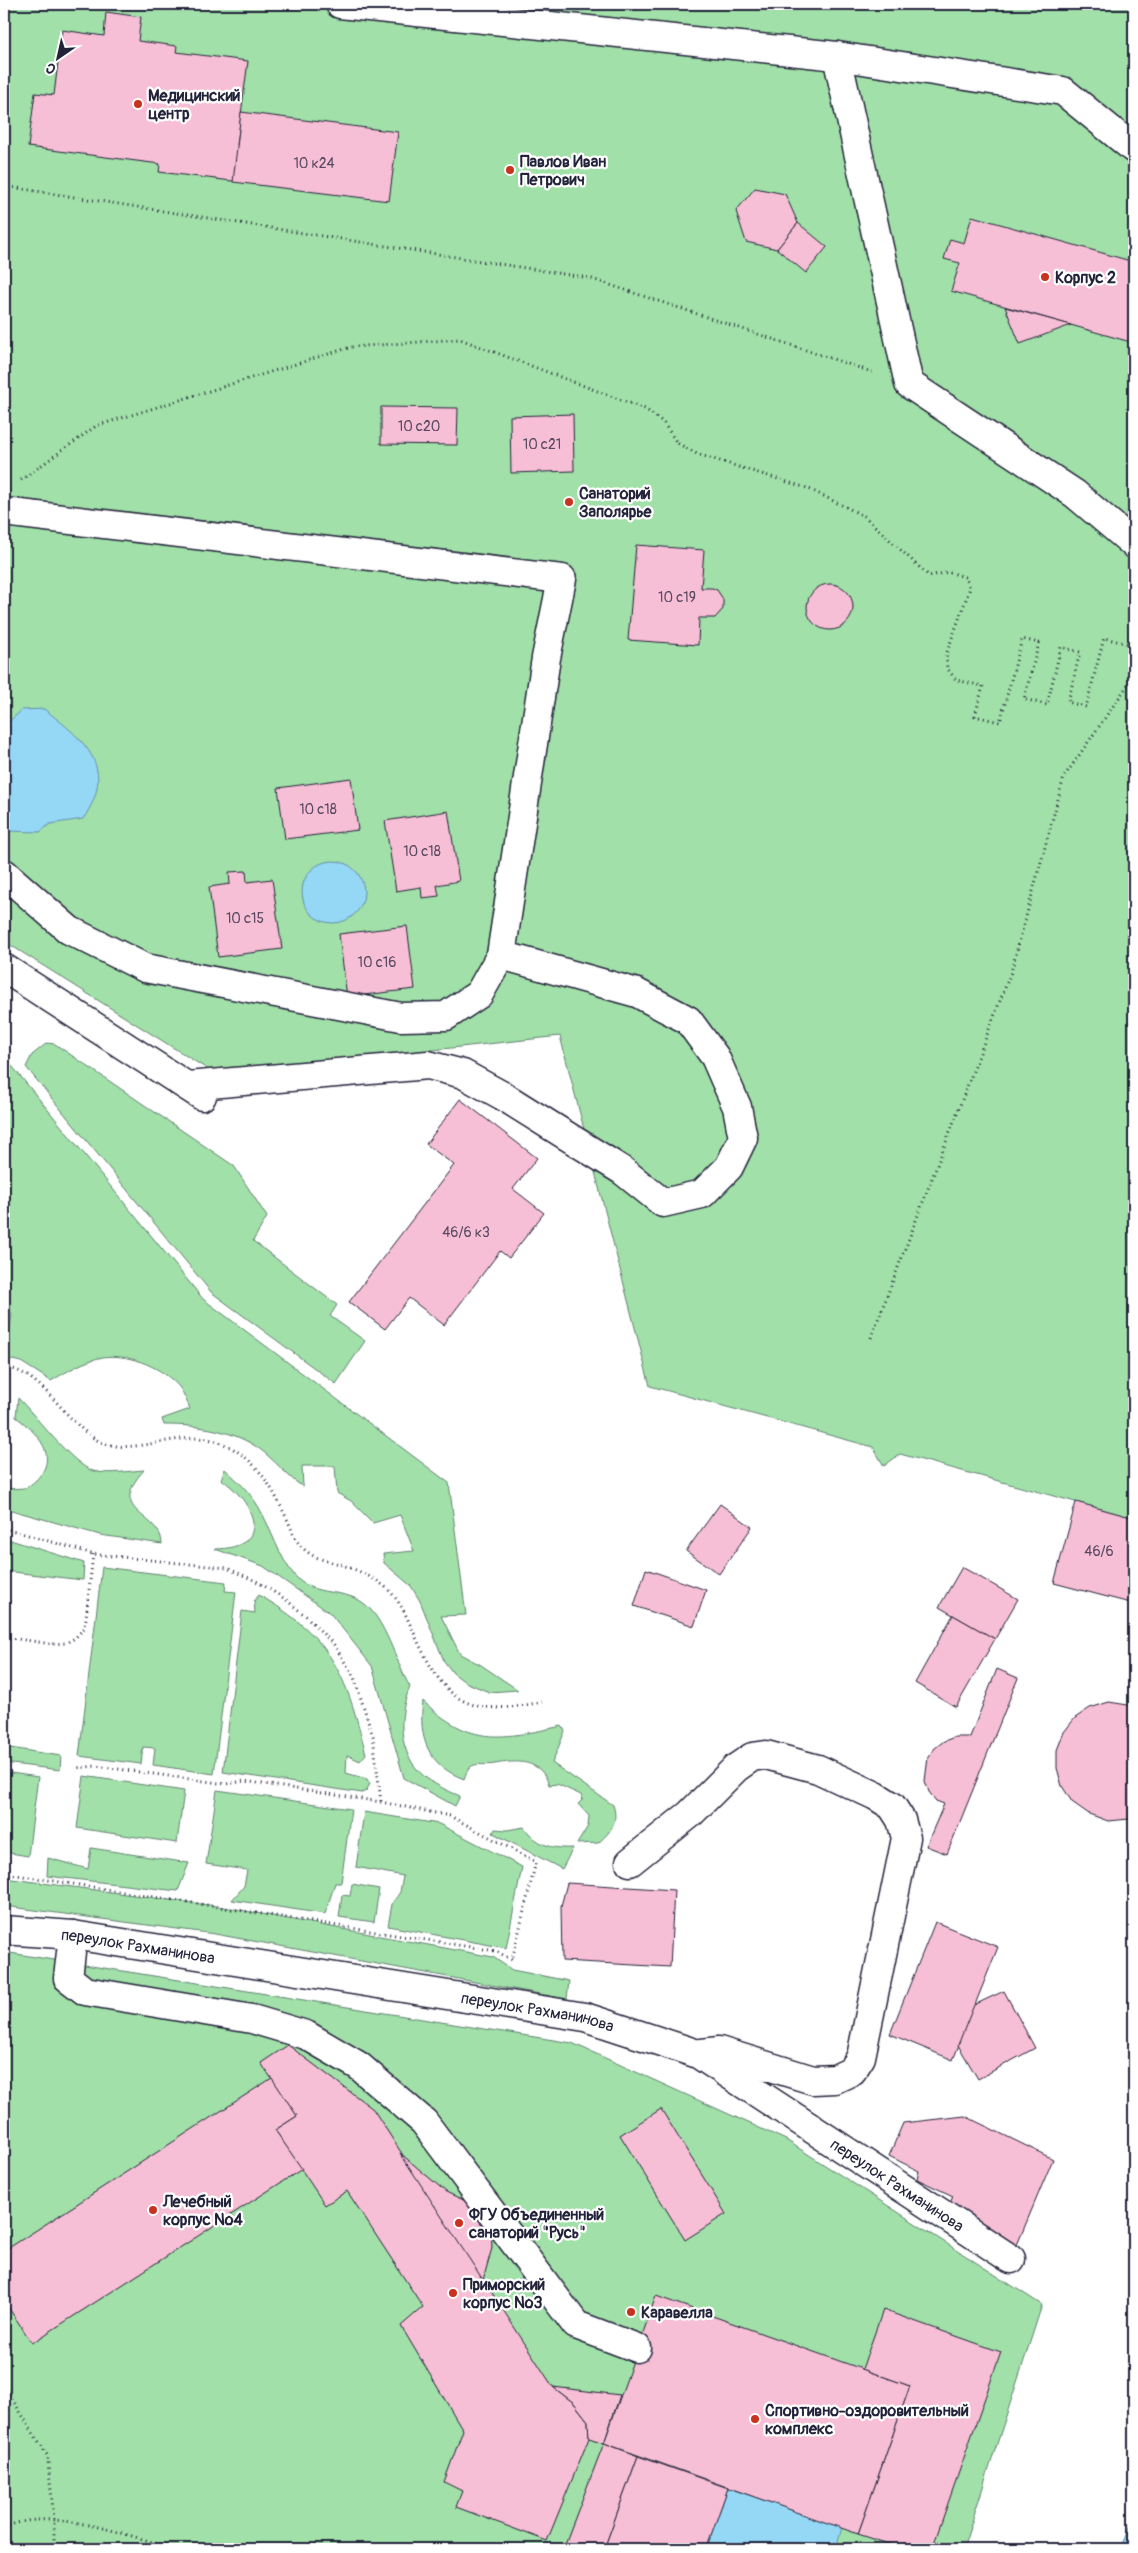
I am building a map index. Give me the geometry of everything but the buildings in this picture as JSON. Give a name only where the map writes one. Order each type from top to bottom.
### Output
[{"type":"lane","points":[[340,4],[837,56],[1063,91],[1134,149]]},
{"type":"lane","points":[[837,56],[908,384],[1075,494],[1134,544]]},
{"type":"lane","points":[[4,512],[562,579],[546,658],[501,955],[479,994],[446,1016],[401,1017],[145,968],[69,930],[4,873]]},
{"type":"lane","points":[[187,1086],[428,1065],[463,1074],[503,1096],[623,1171],[663,1203],[702,1194],[729,1167],[743,1138],[737,1107],[715,1057],[688,1020],[637,993],[501,955]]},
{"type":"lane","points":[[4,968],[213,1103]]},
{"type":"lane","points":[[630,1862],[690,1814],[736,1768],[752,1757],[766,1754],[818,1769],[876,1796],[892,1806],[901,1820],[906,1838],[861,2057],[852,2071],[835,2079],[812,2080],[718,2051],[698,2054]]},
{"type":"lane","name":"переулок Рахманинова","points":[[4,1930],[72,1935],[585,2017],[698,2054],[1011,2259]]},
{"type":"lane","points":[[72,1935],[68,1978],[85,1992],[252,2019],[306,2036],[359,2066],[424,2122],[576,2325],[638,2348]]},
{"type":"path","points":[[4,186],[589,278],[908,384]]},
{"type":"path","points":[[19,481],[96,426],[351,348],[460,339],[645,409],[663,422],[677,442],[697,454],[807,488],[864,516],[929,576],[949,572],[965,577],[970,588],[946,655],[947,668],[956,680],[983,686],[975,716],[1000,722],[1022,639],[1039,643],[1024,699],[1047,705],[1062,647],[1080,652],[1068,702],[1086,707],[1104,638],[1129,644],[1134,676],[1064,777],[1011,972],[871,1338]]},
{"type":"path","points":[[4,1367],[24,1375],[43,1389],[90,1436],[104,1444],[121,1447],[189,1437],[215,1441],[236,1451],[270,1482],[299,1544],[309,1554],[320,1560],[348,1567],[372,1578],[385,1587],[401,1605],[430,1669],[443,1687],[463,1701],[484,1708],[510,1709],[542,1702]]},
{"type":"path","points":[[4,1528],[93,1554],[227,1568],[258,1582],[306,1616],[334,1645],[354,1677],[372,1736],[381,1802]]},
{"type":"path","points":[[4,1637],[52,1644],[66,1643],[75,1638],[85,1628],[93,1554]]},
{"type":"path","points":[[4,1873],[496,1950],[512,1960],[536,1862],[450,1816],[381,1802],[244,1781],[226,1784],[96,1766],[75,1768]]},
{"type":"path","points":[[4,2386],[47,2455],[54,2518],[54,2549]]},
{"type":"path","points":[[4,2528],[16,2521],[54,2518],[176,2549]]},
{"type":"path","points":[[362,2549],[378,2545],[390,2549]]},
{"type":"green space","name":"Санаторий Заполярье","points":[[4,4],[1134,4],[1134,1518],[900,1454],[884,1466],[873,1447],[650,1386],[560,1036],[215,1074],[4,941]]},
{"type":"green space","points":[[47,1043],[55,1044],[234,1166],[267,1217],[253,1241],[337,1305],[330,1316],[365,1341],[336,1384],[211,1292],[26,1067],[32,1055]]},
{"type":"green space","points":[[4,1060],[12,1066],[203,1299],[449,1483],[466,1615],[441,1616],[460,1654],[481,1665],[518,1690],[489,1692],[465,1682],[453,1673],[444,1661],[420,1601],[411,1586],[384,1563],[383,1554],[414,1551],[400,1515],[373,1523],[351,1501],[337,1493],[335,1466],[302,1466],[303,1487],[266,1454],[243,1439],[218,1430],[164,1425],[162,1419],[190,1409],[180,1388],[173,1381],[155,1368],[135,1360],[124,1357],[103,1357],[76,1367],[51,1381],[21,1362],[4,1358],[4,1334],[10,1326],[12,1315],[4,1297]]},
{"type":"green space","points":[[18,1398],[65,1450],[85,1467],[93,1471],[105,1473],[144,1470],[133,1485],[130,1496],[132,1505],[154,1526],[160,1534],[162,1544],[100,1535],[4,1508],[4,1489],[26,1488],[37,1479],[44,1469],[46,1460],[45,1451],[35,1433],[16,1417]]},
{"type":"green space","points":[[225,1469],[243,1486],[255,1501],[284,1561],[296,1577],[311,1587],[345,1595],[362,1602],[377,1618],[384,1629],[410,1687],[403,1711],[402,1723],[402,1735],[409,1758],[416,1768],[433,1783],[460,1796],[455,1806],[404,1778],[372,1666],[330,1613],[263,1566],[215,1549],[234,1547],[246,1541],[252,1532],[253,1522],[250,1511],[243,1500],[221,1479]]},
{"type":"green space","points":[[4,1538],[84,1563],[83,1580],[4,1571]]},
{"type":"green space","points":[[102,1567],[226,1582],[225,1591],[236,1592],[214,1774],[153,1765],[155,1748],[143,1747],[141,1764],[79,1756]]},
{"type":"green space","points":[[259,1595],[304,1627],[320,1643],[333,1661],[343,1680],[351,1702],[366,1754],[360,1761],[347,1755],[346,1773],[367,1779],[370,1784],[366,1791],[362,1793],[223,1772],[242,1611],[255,1613],[254,1601]]},
{"type":"green space","points":[[423,1701],[457,1726],[472,1733],[488,1736],[521,1734],[562,1726],[565,1731],[552,1763],[613,1805],[615,1817],[610,1831],[598,1843],[577,1844],[588,1826],[589,1816],[578,1804],[583,1799],[581,1795],[557,1784],[549,1785],[540,1770],[527,1763],[512,1762],[472,1766],[469,1768],[464,1779],[451,1773],[433,1758],[424,1738],[422,1726]]},
{"type":"green space","points":[[4,1747],[61,1756],[60,1770],[4,1763]]},
{"type":"green space","points":[[4,1772],[38,1777],[28,1856],[4,1852]]},
{"type":"green space","points":[[84,1776],[184,1791],[177,1843],[77,1828]]},
{"type":"green space","points":[[217,1790],[351,1809],[341,1883],[335,1883],[325,1914],[232,1900],[244,1886],[247,1870],[206,1864]]},
{"type":"green space","points":[[364,1812],[439,1824],[522,1867],[506,1948],[388,1926],[392,1904],[400,1892],[403,1876],[356,1867]]},
{"type":"green space","points":[[524,1827],[534,1838],[545,1845],[558,1848],[573,1848],[562,1869],[493,1833],[495,1829],[507,1830]]},
{"type":"green space","points":[[91,1848],[189,1863],[178,1891],[47,1876],[48,1858],[88,1869]]},
{"type":"green space","points":[[4,1878],[224,1907],[493,1957],[512,1970],[569,1981],[567,1999],[215,1934],[4,1906]]},
{"type":"green space","points":[[352,1884],[379,1889],[374,1922],[339,1917],[342,1895],[350,1896]]},
{"type":"green space","name":"ФГУ Объединенный санаторий \"Русь\"","points":[[4,1952],[572,2043],[786,2140],[1042,2305],[963,2549],[4,2549]]},
{"type":"water","points":[[44,709],[72,732],[84,744],[92,756],[97,770],[97,785],[93,801],[83,819],[50,824],[40,832],[7,831],[4,829],[4,726],[22,710]]},
{"type":"water","points":[[333,861],[345,864],[355,870],[361,880],[364,892],[361,904],[355,914],[345,920],[333,923],[321,920],[311,914],[305,904],[302,892],[305,880],[311,870],[321,864]]},
{"type":"water","points":[[728,2488],[842,2527],[836,2549],[706,2549]]},
{"type":"water","points":[[1134,2518],[1134,2549],[1121,2549]]},
{"type":"place","name":"Медицинский центр","points":[[138,104]]},
{"type":"place","name":"Павлов Иван Петрович","points":[[510,170]]},
{"type":"place","name":"Корпус 2","points":[[1045,277]]},
{"type":"place","name":"Санаторий Заполярье","points":[[569,502]]},
{"type":"place","name":"Лечебный корпус №4","points":[[153,2210]]},
{"type":"place","name":"ФГУ Объединенный санаторий \"Русь\"","points":[[459,2223]]},
{"type":"place","name":"Приморский корпус №3","points":[[453,2293]]},
{"type":"place","name":"Каравелла","points":[[631,2312]]},
{"type":"place","name":"Спортивно-оздоровительный комплекс","points":[[755,2419]]}]
